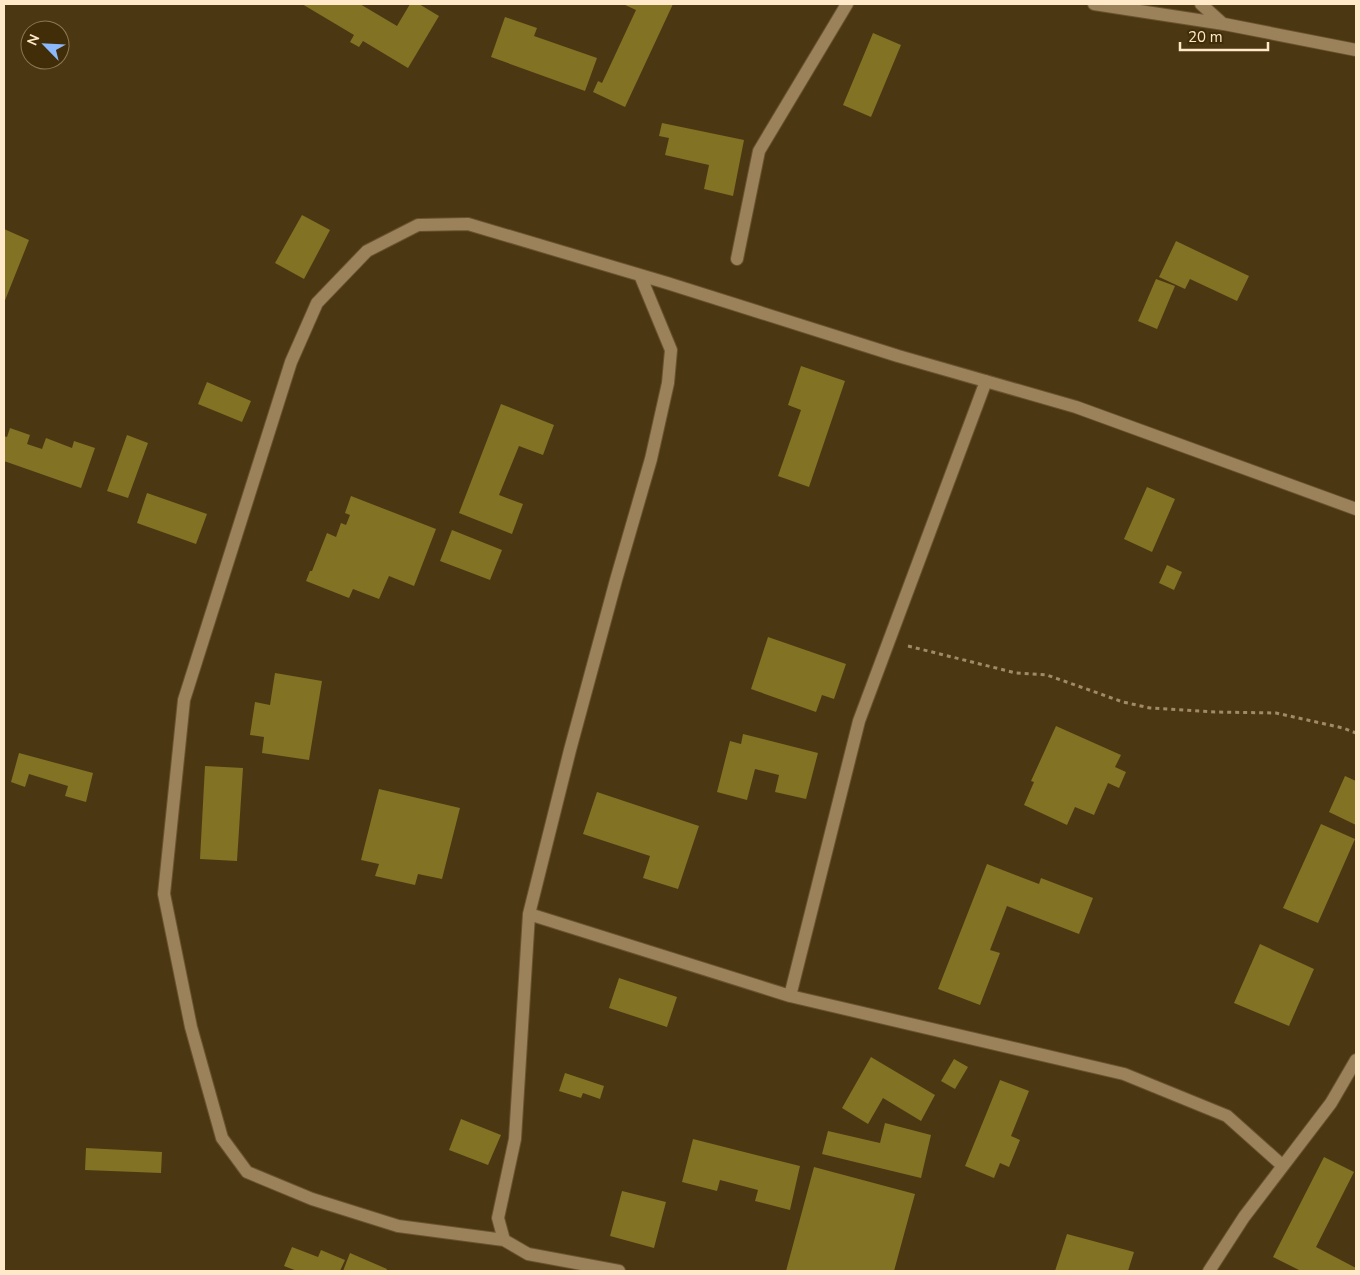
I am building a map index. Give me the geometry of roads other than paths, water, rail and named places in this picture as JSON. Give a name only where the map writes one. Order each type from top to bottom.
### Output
[{"type":"street","points":[[737,259],[759,151],[847,4]]},
{"type":"street","points":[[1094,4],[1224,24],[1356,50]]},
{"type":"street","points":[[1201,4],[1224,24]]},
{"type":"street","points":[[619,1271],[528,1254],[504,1240],[398,1226],[312,1199],[247,1172],[222,1138],[190,1027],[164,894],[184,700],[291,362],[317,303],[367,251],[418,225],[468,224],[640,275],[898,356],[1076,407],[1356,509]]},
{"type":"street","points":[[504,1240],[498,1218],[515,1139],[529,914],[613,590],[652,459],[668,383],[671,350],[640,275]]},
{"type":"street","points":[[790,996],[859,721],[986,381]]},
{"type":"street","points":[[529,914],[790,996],[1124,1074],[1227,1116],[1283,1166]]},
{"type":"street","points":[[1209,1271],[1244,1217],[1331,1103],[1356,1060]]}]
